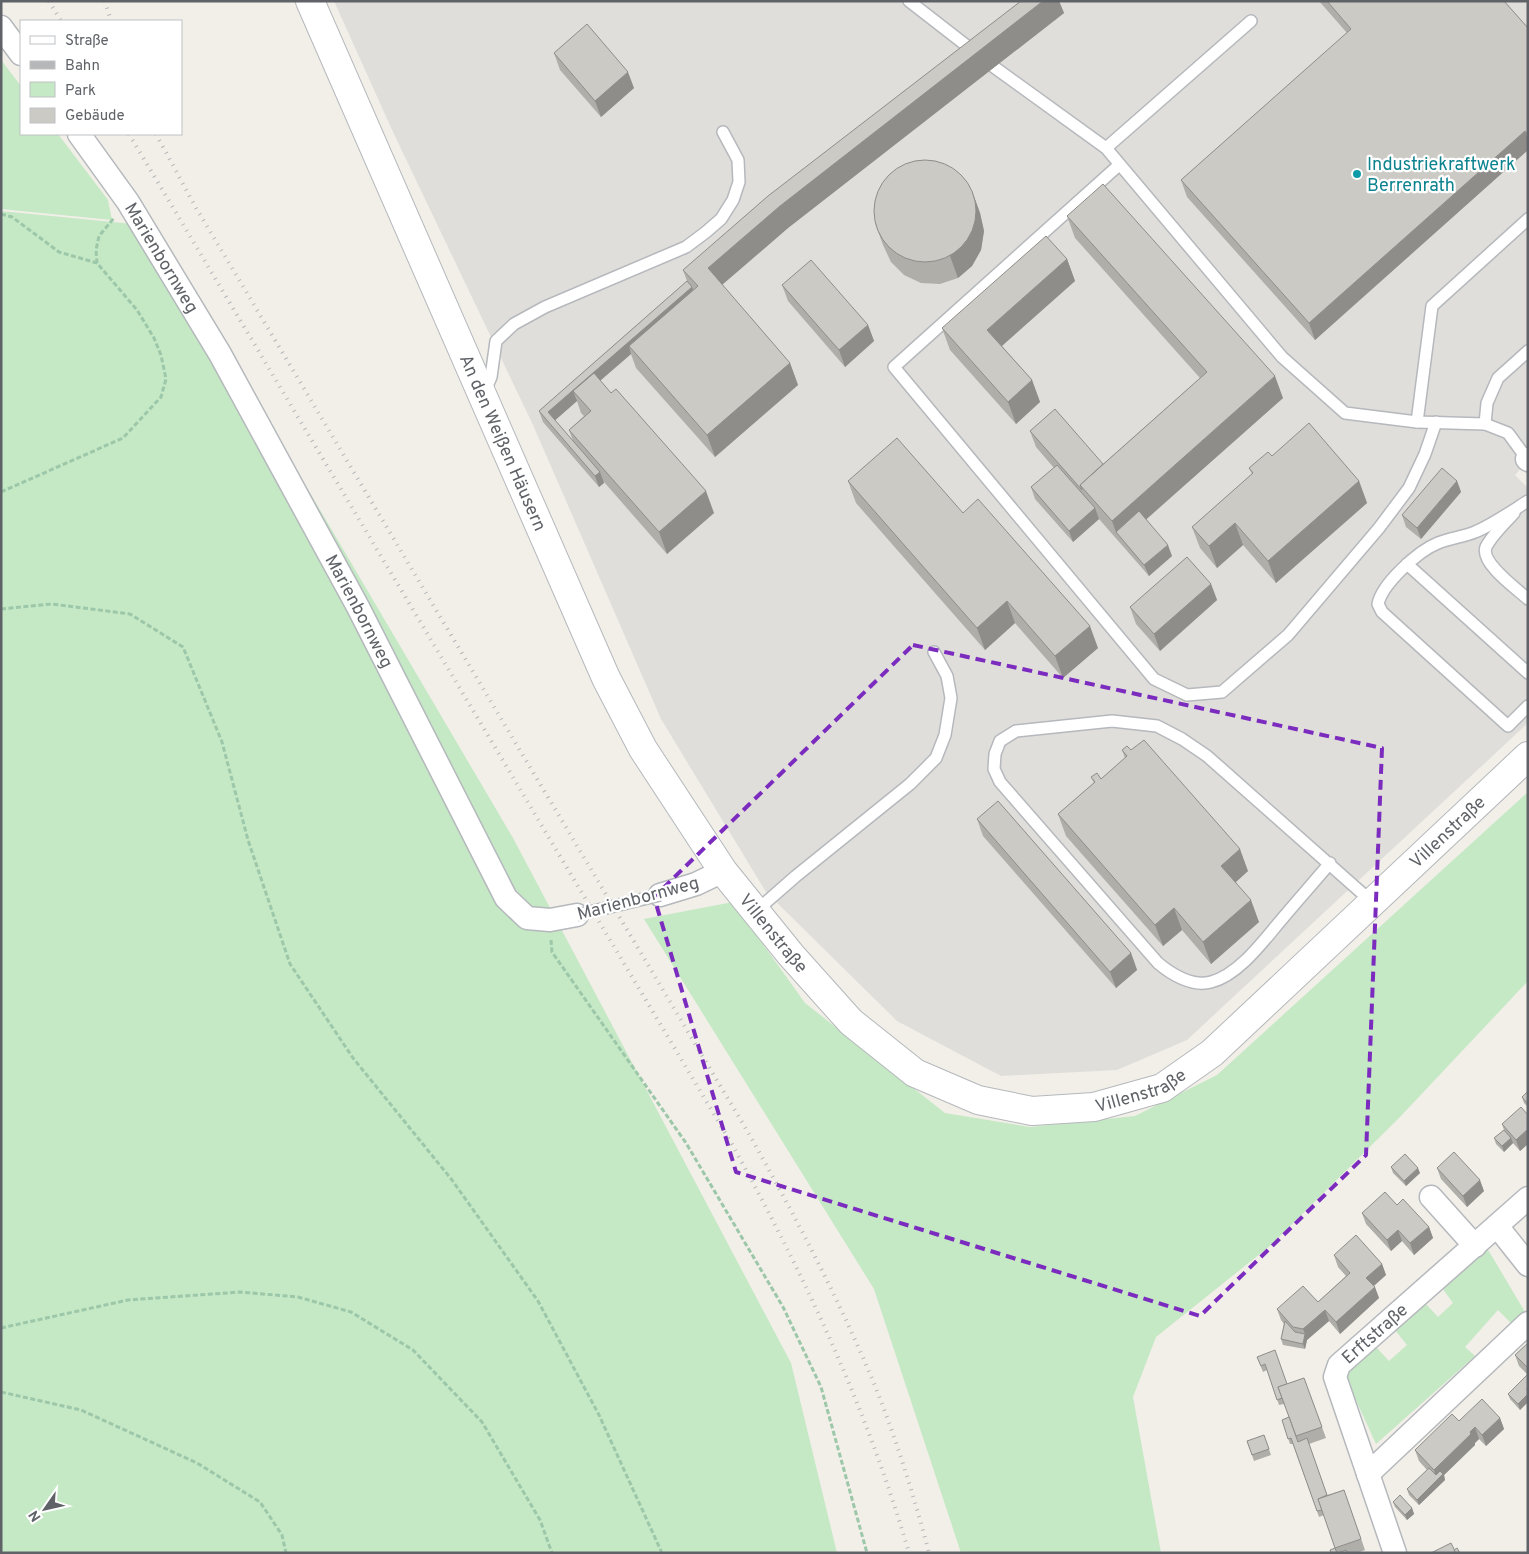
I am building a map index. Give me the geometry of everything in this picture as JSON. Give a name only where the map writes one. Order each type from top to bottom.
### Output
[{"type":"street","name":"An den Weißen Häusern","points":[[310,1],[606,678],[643,749],[723,871]]},
{"type":"street","points":[[1,28],[20,53]]},
{"type":"street","name":"Marienbornweg","points":[[79,135],[128,202],[220,354],[349,589],[506,898],[527,918],[550,920],[577,916]]},
{"type":"street","name":"Villenstraße","points":[[723,871],[791,955],[851,1022],[915,1073],[978,1100],[1032,1111],[1094,1107],[1162,1088],[1212,1053],[1528,756]]},
{"type":"street","name":"Marienbornweg","points":[[660,895],[696,884],[723,871]]},
{"type":"street","points":[[1431,1197],[1475,1246]]},
{"type":"street","name":"Erftstraße","points":[[1395,1553],[1335,1378],[1339,1366],[1528,1198]]},
{"type":"street","points":[[1498,1226],[1528,1265]]},
{"type":"street","points":[[1368,1474],[1528,1323]]},
{"type":"lane","points":[[909,1],[988,63],[1106,148],[1282,357],[1346,413],[1417,422],[1485,424],[1508,433],[1528,460]]},
{"type":"lane","points":[[1106,148],[1251,20]]},
{"type":"lane","points":[[482,397],[491,378],[496,341],[514,324],[545,307],[686,247],[706,232],[720,218],[733,200],[739,182],[738,160],[723,132]]},
{"type":"lane","points":[[1119,165],[894,368],[1154,678],[1188,696],[1222,692],[1288,635],[1379,528],[1409,488],[1425,454],[1436,422]]},
{"type":"lane","points":[[1417,422],[1432,306],[1528,219]]},
{"type":"lane","points":[[1485,424],[1487,403],[1498,378],[1528,351]]},
{"type":"lane","points":[[1524,504],[1475,532],[1437,543],[1407,564],[1380,595],[1378,604],[1382,612],[1508,726],[1528,706]]},
{"type":"lane","points":[[1524,504],[1486,547],[1486,556],[1491,566],[1528,599]]},
{"type":"lane","points":[[1407,564],[1528,673]]},
{"type":"lane","points":[[756,911],[796,876],[910,784],[936,758],[946,735],[950,698],[947,676],[934,652]]},
{"type":"lane","points":[[1330,863],[1263,943],[1244,961],[1225,976],[1211,982],[1199,984],[1171,974],[1158,964],[1000,782],[994,769],[995,754],[1000,741],[1016,730],[1112,721],[1158,726],[1207,756],[1330,863],[1372,902]]},
{"type":"lane","name":"Marienbornweg","points":[[577,916],[660,895]]},
{"type":"path","points":[[97,263],[96,250],[99,236],[128,202]]},
{"type":"path","points":[[1,214],[12,217],[59,252],[97,263],[137,310],[154,338],[162,355],[166,379],[161,397],[124,438],[1,492]]},
{"type":"path","points":[[1,609],[52,604],[130,614],[183,648],[222,742],[248,840],[290,964],[353,1058],[452,1180],[538,1301],[599,1415],[662,1553]]},
{"type":"path","points":[[550,920],[552,952],[686,1143],[783,1307],[821,1386],[866,1553]]},
{"type":"path","points":[[1,1328],[128,1300],[240,1292],[298,1297],[352,1312],[413,1350],[482,1422],[540,1520],[552,1553]]},
{"type":"path","points":[[1,1392],[81,1410],[197,1463],[260,1502],[282,1535],[286,1553]]},
{"type":"highlighted area","points":[[913,645],[1382,748],[1366,1155],[1200,1316],[736,1172],[654,897]]},
{"type":"shaded area","points":[[334,1],[1528,1],[1528,461],[1515,475],[1528,488],[1528,723],[1187,1040],[1117,1070],[1001,1076],[897,1021],[766,892],[661,719],[533,425],[393,132]]},
{"type":"green space","points":[[1,60],[20,85],[20,135],[59,135],[108,200],[112,220],[1,209]]},
{"type":"green space","points":[[1,211],[153,226],[513,838],[791,1363],[837,1553],[1,1553]]},
{"type":"green space","points":[[1528,792],[1528,981],[1399,1118],[1271,1245],[1156,1337],[1133,1397],[1161,1553],[961,1553],[874,1289],[644,919],[733,902],[805,1003],[945,1113],[1030,1127],[1135,1116],[1217,1075]]},
{"type":"green space","points":[[1487,1248],[1525,1312],[1511,1323],[1498,1310],[1465,1347],[1475,1356],[1376,1444],[1345,1376],[1376,1347],[1389,1361],[1407,1345],[1395,1330],[1424,1302],[1438,1317],[1453,1303],[1443,1289]]},
{"type":"building","points":[[1021,1],[1043,1],[780,206],[708,268],[790,363],[707,435],[629,346],[698,286],[683,270],[768,196]]},
{"type":"building","name":"Industriekraftwerk Berrenrath","points":[[1327,1],[1504,1],[1528,28],[1528,135],[1525,131],[1309,323],[1181,180],[1351,29]]},
{"type":"building","points":[[587,24],[628,72],[595,101],[554,53]]},
{"type":"building","points":[[925,160],[944,164],[961,175],[972,192],[976,211],[972,230],[961,247],[944,258],[925,262],[906,258],[889,247],[878,230],[874,211],[878,192],[889,175],[906,164]]},
{"type":"building","points":[[1103,184],[1275,376],[1112,521],[1080,485],[1207,372],[1067,216]]},
{"type":"building","points":[[1046,236],[1067,259],[987,330],[1032,380],[1008,402],[942,328]]},
{"type":"building","points":[[811,260],[868,325],[839,350],[782,285]]},
{"type":"building","points":[[687,281],[692,287],[548,412],[600,472],[595,476],[539,411]]},
{"type":"building","points":[[594,373],[611,393],[616,389],[706,491],[659,532],[569,430],[591,411],[573,391]]},
{"type":"building","points":[[1055,409],[1103,464],[1080,485],[1082,490],[1030,431]]},
{"type":"building","points":[[1309,423],[1359,481],[1268,561],[1235,523],[1209,546],[1192,527],[1253,473],[1249,468],[1268,452],[1272,456]]},
{"type":"building","points":[[897,438],[963,513],[978,499],[1090,626],[1055,656],[1007,601],[977,628],[848,481]]},
{"type":"building","points":[[1057,465],[1095,508],[1069,531],[1031,487]]},
{"type":"building","points":[[1442,468],[1457,481],[1417,528],[1402,515]]},
{"type":"building","points":[[1139,511],[1168,545],[1144,565],[1116,532]]},
{"type":"building","points":[[1187,557],[1211,584],[1154,634],[1130,607]]},
{"type":"building","points":[[1144,740],[1240,849],[1221,866],[1251,900],[1203,942],[1174,908],[1155,925],[1058,814],[1095,782],[1091,777],[1097,773],[1101,779],[1127,756],[1122,750],[1127,746],[1131,750]]},
{"type":"building","points":[[998,801],[1131,953],[1110,972],[977,819]]},
{"type":"building","points":[[1528,1091],[1528,1104],[1522,1097]]},
{"type":"building","points":[[1521,1107],[1528,1115],[1528,1129],[1516,1140],[1502,1124]]},
{"type":"building","points":[[1504,1130],[1511,1138],[1502,1146],[1494,1138]]},
{"type":"building","points":[[1454,1152],[1480,1180],[1463,1196],[1437,1168]]},
{"type":"building","points":[[1405,1154],[1418,1168],[1404,1181],[1391,1167]]},
{"type":"building","points":[[1385,1192],[1397,1205],[1403,1199],[1429,1227],[1410,1243],[1398,1230],[1387,1240],[1362,1213]]},
{"type":"building","points":[[1356,1235],[1382,1264],[1366,1278],[1375,1287],[1336,1322],[1325,1310],[1303,1329],[1293,1327],[1277,1309],[1303,1286],[1318,1302],[1350,1273],[1334,1255]]},
{"type":"building","points":[[1285,1321],[1295,1332],[1305,1334],[1303,1344],[1281,1339]]},
{"type":"building","points":[[1528,1343],[1528,1368],[1515,1355]]},
{"type":"building","points":[[1275,1350],[1287,1384],[1278,1387],[1282,1398],[1277,1400],[1265,1364],[1261,1366],[1257,1357]]},
{"type":"building","points":[[1527,1375],[1528,1394],[1518,1404],[1508,1394]]},
{"type":"building","points":[[1304,1378],[1322,1427],[1296,1436],[1278,1387]]},
{"type":"building","points":[[1482,1399],[1500,1418],[1482,1435],[1475,1427],[1470,1432],[1471,1434],[1434,1470],[1415,1450],[1452,1414],[1459,1421]]},
{"type":"building","points":[[1289,1417],[1298,1442],[1307,1438],[1327,1495],[1318,1499],[1322,1510],[1317,1511],[1291,1438],[1288,1439],[1282,1420]]},
{"type":"building","points":[[1264,1435],[1269,1449],[1252,1455],[1247,1441]]},
{"type":"building","points":[[1429,1468],[1436,1475],[1440,1471],[1443,1474],[1417,1500],[1407,1489]]},
{"type":"building","points":[[1344,1490],[1361,1539],[1335,1548],[1318,1499]]},
{"type":"building","points":[[1400,1495],[1412,1508],[1405,1515],[1393,1502]]},
{"type":"building","points":[[1451,1543],[1456,1553],[1431,1553]]},
{"type":"building","points":[[1335,1548],[1337,1553],[1331,1553],[1330,1550]]},
{"type":"building","points":[[1457,1548],[1460,1553],[1456,1553],[1454,1550]]},
{"type":"railway","points":[[49,1],[60,20]]},
{"type":"railway","points":[[105,1],[111,20]]},
{"type":"railway","points":[[130,135],[733,1146],[785,1245],[832,1344],[874,1446],[909,1553]]},
{"type":"railway","points":[[157,135],[196,208],[749,1134],[783,1196],[816,1258],[875,1386],[905,1469],[929,1553]]},
{"type":"place","name":"Industriekraftwerk Berrenrath","points":[[1357,174]]}]
